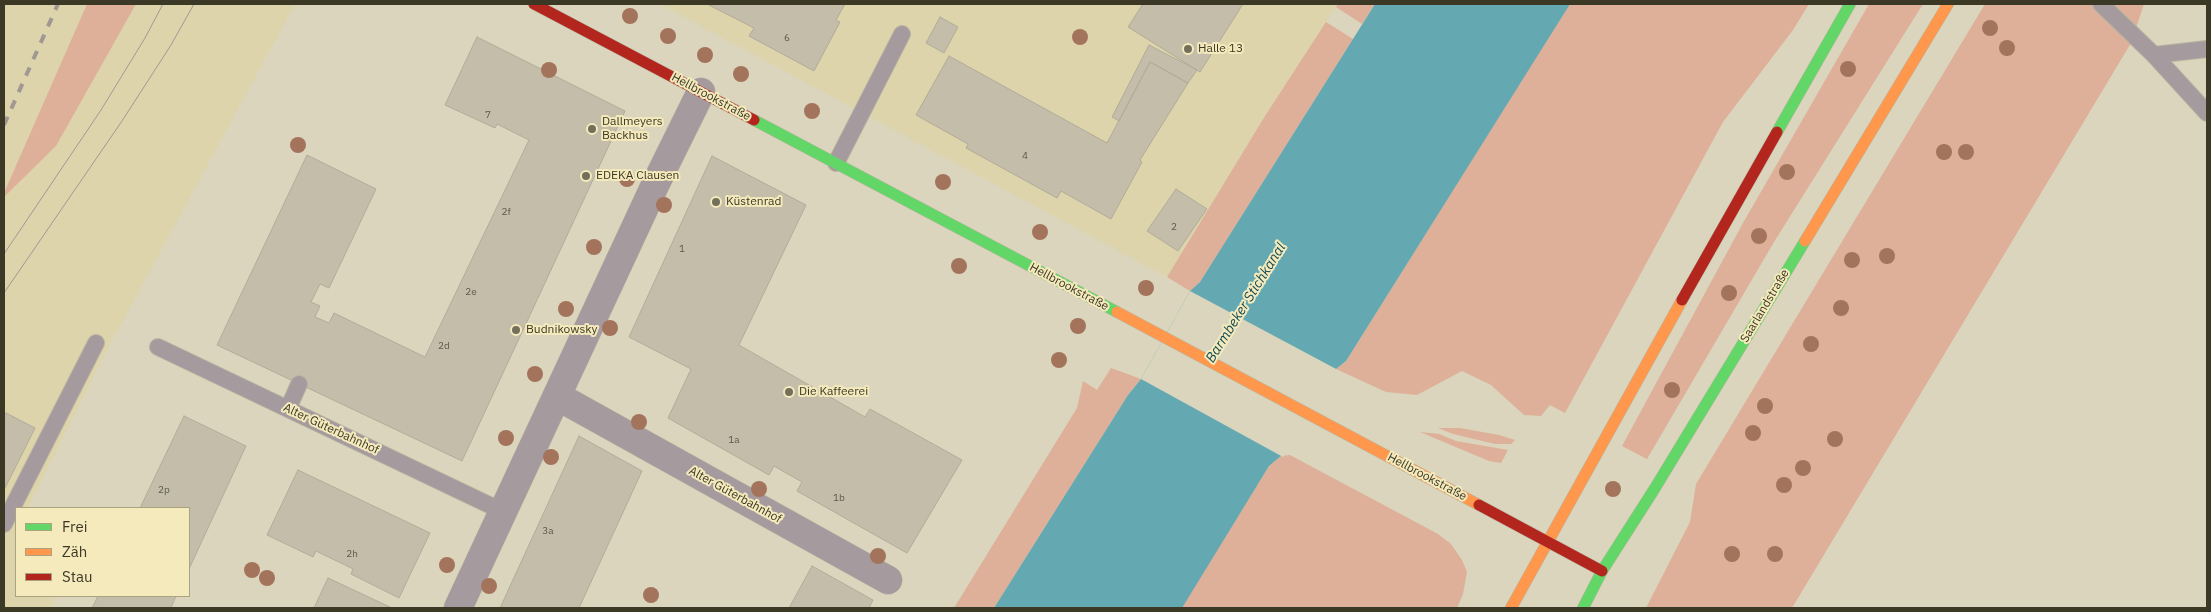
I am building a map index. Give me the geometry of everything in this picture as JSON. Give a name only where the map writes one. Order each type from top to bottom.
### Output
[{"type":"main road","name":"Hellbrookstraße","points":[[534,4],[1334,427],[1602,571]]},
{"type":"main road","points":[[1511,608],[1608,431],[1850,4]]},
{"type":"main road","name":"Saarlandstraße","points":[[1583,608],[1602,571],[1655,488],[1948,4]]},
{"type":"street","points":[[458,608],[656,183],[701,92]]},
{"type":"street","name":"Alter Güterbahnhof","points":[[557,396],[888,580]]},
{"type":"lane","points":[[2101,4],[2154,55],[2207,113]]},
{"type":"lane","points":[[836,163],[902,34]]},
{"type":"lane","points":[[2154,55],[2207,49]]},
{"type":"lane","points":[[4,524],[96,343]]},
{"type":"lane","name":"Alter Güterbahnhof","points":[[158,347],[504,512]]},
{"type":"lane","points":[[288,409],[299,384]]},
{"type":"shaded area","points":[[4,4],[295,4],[107,350],[28,507],[15,507],[15,597],[56,597],[50,608],[4,608]]},
{"type":"shaded area","points":[[87,4],[136,4],[56,146],[4,197],[4,193]]},
{"type":"shaded area","points":[[660,4],[1338,4],[1265,116],[1167,277]]},
{"type":"shaded area","points":[[1338,4],[1375,4],[1362,24],[1336,7]]},
{"type":"shaded area","points":[[1569,4],[1809,4],[1793,30],[1723,122],[1565,413],[1550,405],[1541,416],[1524,415],[1491,385],[1462,371],[1417,395],[1386,392],[1336,369],[1346,361]]},
{"type":"shaded area","points":[[1869,4],[1923,4],[1774,242],[1647,459],[1622,446],[1743,223]]},
{"type":"shaded area","points":[[1985,4],[2144,4],[2131,43],[1792,608],[1646,608],[1690,522],[1696,484]]},
{"type":"shaded area","points":[[1326,22],[1353,39],[1200,282],[1190,291],[1167,277],[1265,116]]},
{"type":"shaded area","points":[[1111,368],[1141,379],[1128,395],[994,608],[954,608],[1077,408],[1083,381],[1097,390]]},
{"type":"shaded area","points":[[1438,428],[1460,428],[1515,440],[1511,444],[1495,444],[1453,434]]},
{"type":"shaded area","points":[[1420,432],[1439,434],[1456,441],[1508,450],[1501,463],[1489,461]]},
{"type":"shaded area","points":[[1290,455],[1438,534],[1451,544],[1462,560],[1467,572],[1463,594],[1457,608],[1180,608],[1269,466],[1281,456]]},
{"type":"water","name":"Barmbeker Stichkanal","points":[[1375,4],[1570,4],[1346,361],[1336,369],[1281,456],[1269,466],[1182,608],[994,608],[1128,395],[1141,379],[1190,291],[1200,282]]},
{"type":"pier","points":[[1190,291],[1338,370],[1283,457],[1141,379]]},
{"type":"building","points":[[707,4],[845,4],[836,20],[840,22],[814,71],[749,36],[754,28]]},
{"type":"building","name":"Halle 13","points":[[1143,4],[1243,4],[1200,72],[1128,27]]},
{"type":"building","points":[[940,17],[958,27],[944,53],[926,43]]},
{"type":"building","points":[[477,37],[625,111],[462,461],[217,345],[307,155],[376,189],[329,288],[320,284],[311,302],[320,306],[315,317],[329,323],[334,313],[425,357],[529,140],[497,124],[495,128],[445,105]]},
{"type":"building","points":[[1149,45],[1197,70],[1188,83],[1150,62],[1119,121],[1112,117]]},
{"type":"building","points":[[949,56],[1107,143],[1150,62],[1188,83],[1140,160],[1142,162],[1111,219],[1061,191],[1057,198],[966,148],[968,144],[916,115]]},
{"type":"building","points":[[712,156],[806,205],[739,345],[865,417],[870,409],[962,460],[907,553],[797,491],[802,482],[774,466],[769,475],[668,418],[691,369],[629,337]]},
{"type":"building","points":[[1176,189],[1207,209],[1178,251],[1147,231]]},
{"type":"building","points":[[6,413],[35,428],[4,490],[4,415]]},
{"type":"building","points":[[184,416],[246,446],[190,567],[190,507],[140,507]]},
{"type":"building","points":[[579,436],[642,471],[579,608],[500,608]]},
{"type":"building","points":[[298,470],[430,533],[399,598],[351,574],[353,569],[316,551],[313,557],[267,535]]},
{"type":"building","points":[[812,566],[873,600],[869,608],[789,608]]},
{"type":"building","points":[[328,578],[392,608],[314,608]]},
{"type":"building","points":[[98,597],[176,597],[171,608],[92,608]]},
{"type":"tram line","points":[[4,254],[101,110],[145,38],[163,4]]},
{"type":"tram line","points":[[4,293],[122,121],[171,45],[194,4]]},
{"type":"railway","points":[[4,125],[58,4]]},
{"type":"traffic: fast","points":[[1777,132],[1850,4]]},
{"type":"traffic: fast","points":[[754,120],[1117,312]]},
{"type":"traffic: fast","points":[[1583,608],[1602,571],[1655,488],[1805,241]]},
{"type":"traffic: slow","points":[[1805,241],[1948,4]]},
{"type":"traffic: slow","points":[[1511,608],[1682,300]]},
{"type":"traffic: slow","points":[[1117,312],[1479,505]]},
{"type":"traffic: jam","points":[[534,4],[754,120]]},
{"type":"traffic: jam","points":[[1682,300],[1777,132]]},
{"type":"traffic: jam","points":[[1479,505],[1602,571]]},
{"type":"place","name":"Halle 13","points":[[1188,49]]},
{"type":"place","name":"Dallmeyers Backhus","points":[[592,129]]},
{"type":"place","name":"EDEKA Clausen","points":[[586,176]]},
{"type":"place","name":"Küstenrad","points":[[716,202]]},
{"type":"place","name":"Budnikowsky","points":[[516,330]]},
{"type":"place","name":"Die Kaffeerei","points":[[789,392]]}]
